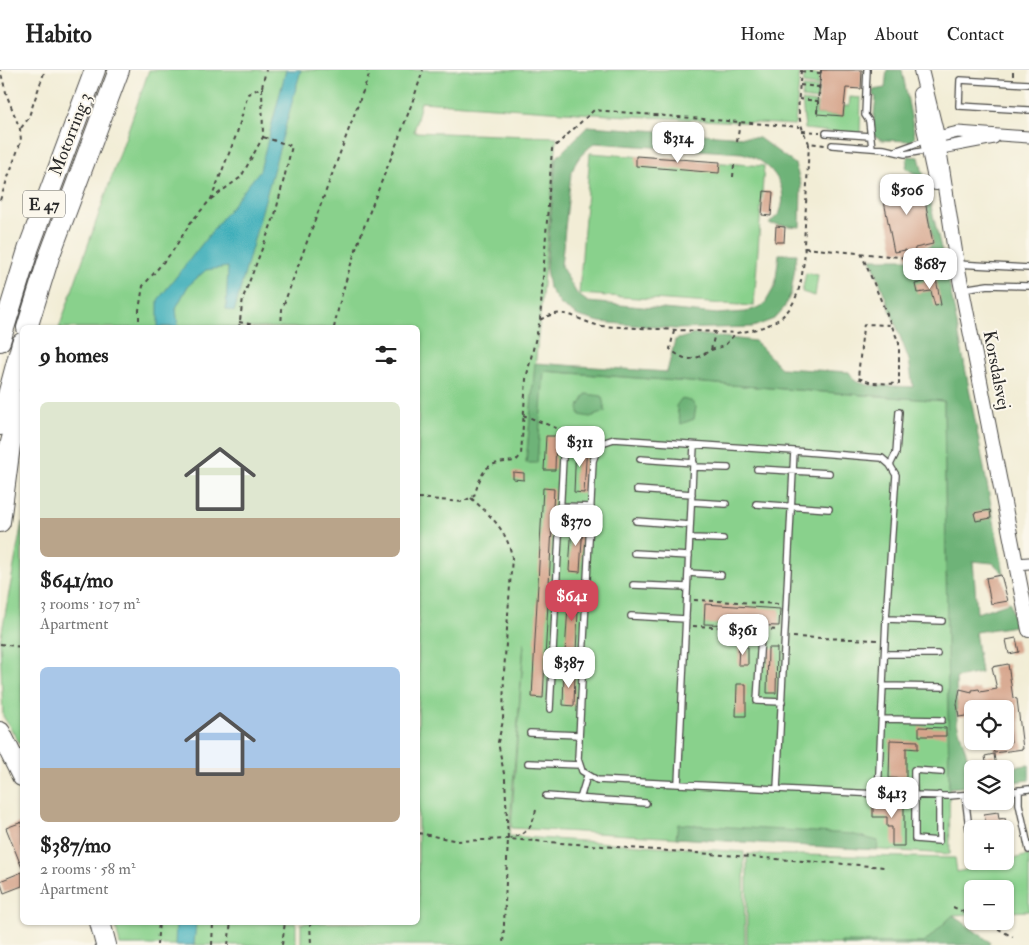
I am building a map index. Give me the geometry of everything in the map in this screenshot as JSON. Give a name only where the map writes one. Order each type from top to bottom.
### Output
[{"type":"highway","name":"Motorring 3","points":[[0,341],[29,247],[95,70]]},
{"type":"highway","name":"Motorring 3","points":[[28,325],[49,257],[119,70]]},
{"type":"highway","points":[[43,325],[82,201],[91,146]]},
{"type":"highway","points":[[0,425],[20,350]]},
{"type":"highway","points":[[0,522],[10,446],[20,408]]},
{"type":"highway","points":[[0,732],[20,772]]},
{"type":"highway","points":[[101,925],[106,945]]},
{"type":"street","name":"Korsdalsvej","points":[[920,70],[922,114],[933,144],[956,261],[1022,563],[1029,630]]},
{"type":"street","points":[[933,144],[1010,135],[1029,137]]},
{"type":"lane","points":[[867,70],[865,115],[868,121],[872,148]]},
{"type":"lane","points":[[1029,84],[960,80],[959,106],[1029,110]]},
{"type":"lane","points":[[826,133],[870,136]]},
{"type":"lane","points":[[895,151],[933,144]]},
{"type":"lane","points":[[832,145],[872,148],[905,154],[933,144]]},
{"type":"lane","points":[[956,261],[1029,268]]},
{"type":"lane","points":[[962,289],[988,286],[1029,286]]},
{"type":"lane","points":[[890,465],[896,453],[899,412]]},
{"type":"lane","points":[[550,709],[564,439]]},
{"type":"lane","points":[[878,794],[884,654],[896,475],[890,465],[882,458],[866,455],[614,439],[600,444],[593,460],[579,735],[580,765],[587,776],[597,780],[878,794],[964,795]]},
{"type":"lane","points":[[678,784],[694,445]]},
{"type":"lane","points":[[777,789],[794,451]]},
{"type":"lane","points":[[640,459],[728,468]]},
{"type":"lane","points":[[757,469],[829,473]]},
{"type":"lane","points":[[637,490],[692,494]]},
{"type":"lane","points":[[692,502],[726,504]]},
{"type":"lane","points":[[756,504],[829,509]]},
{"type":"lane","points":[[560,506],[591,507]]},
{"type":"lane","points":[[636,522],[690,525]]},
{"type":"lane","points":[[690,538],[722,539]]},
{"type":"lane","points":[[634,553],[689,556]]},
{"type":"lane","points":[[688,574],[721,575]]},
{"type":"lane","points":[[633,584],[687,587]]},
{"type":"lane","points":[[556,586],[587,586]]},
{"type":"lane","points":[[631,616],[686,622]]},
{"type":"lane","points":[[886,619],[942,621]]},
{"type":"lane","points":[[757,709],[761,636]]},
{"type":"lane","points":[[884,654],[937,654]]},
{"type":"lane","points":[[552,665],[583,665]]},
{"type":"lane","points":[[883,686],[942,687]]},
{"type":"lane","points":[[758,701],[782,702]]},
{"type":"lane","points":[[882,719],[942,720]]},
{"type":"lane","points":[[530,733],[579,735]]},
{"type":"lane","points":[[528,763],[580,765]]},
{"type":"lane","points":[[939,795],[939,841],[915,838],[914,770],[940,772]]},
{"type":"lane","points":[[580,799],[587,776]]},
{"type":"lane","points":[[1014,791],[1029,789]]},
{"type":"lane","points":[[1019,790],[1019,804],[1029,850]]},
{"type":"lane","points":[[546,796],[646,803]]},
{"type":"path","points":[[0,70],[7,96],[20,129],[21,141],[0,200]]},
{"type":"path","points":[[20,129],[28,118],[45,70]]},
{"type":"path","points":[[139,325],[138,310],[143,286],[172,252],[191,222],[211,199],[241,177],[263,137],[262,87],[266,70]]},
{"type":"path","points":[[281,325],[282,309],[370,75],[367,70]]},
{"type":"path","points":[[335,325],[341,291],[356,247],[423,70]]},
{"type":"path","points":[[540,320],[552,313],[560,312],[567,313],[584,322],[600,326],[736,333],[750,331],[785,316],[799,293],[804,248],[809,143],[800,127],[801,71],[820,71],[817,113]]},
{"type":"path","points":[[800,85],[819,87]]},
{"type":"path","points":[[211,199],[237,133],[248,94],[262,87]]},
{"type":"path","points":[[799,99],[818,101]]},
{"type":"path","points":[[420,498],[462,502],[474,496],[483,470],[493,462],[516,460],[521,456],[526,379],[540,320],[552,149],[594,110],[800,127]]},
{"type":"path","points":[[738,142],[740,122]]},
{"type":"path","points":[[802,131],[826,133]]},
{"type":"path","points":[[255,325],[239,322],[243,298],[275,216],[292,146],[263,137]]},
{"type":"path","points":[[809,143],[832,145]]},
{"type":"path","points":[[733,177],[734,166]]},
{"type":"path","points":[[804,248],[956,261]]},
{"type":"path","points":[[861,253],[892,325],[899,343],[899,384],[872,383],[858,378],[863,327],[865,324],[892,325]]},
{"type":"path","points":[[674,331],[670,349],[680,357],[690,360],[724,346],[736,333]]},
{"type":"path","points":[[711,350],[715,332]]},
{"type":"path","points":[[523,416],[600,444]]},
{"type":"path","points":[[471,498],[500,526],[510,543],[512,557],[504,672],[503,720],[498,742],[504,779],[508,839],[503,945]]},
{"type":"path","points":[[687,599],[787,604]]},
{"type":"path","points":[[686,622],[786,630]]},
{"type":"path","points":[[785,637],[885,641]]},
{"type":"path","points":[[0,644],[20,647]]},
{"type":"path","points":[[508,839],[523,834],[532,826],[536,810]]},
{"type":"path","points":[[420,833],[458,840],[508,839],[885,867]]},
{"type":"path","points":[[953,907],[964,912]]},
{"type":"path","points":[[157,945],[159,925]]},
{"type":"path","points":[[212,945],[214,925]]},
{"type":"path","points":[[228,945],[231,925]]},
{"type":"path","points":[[282,945],[284,925]]},
{"type":"path","points":[[310,925],[311,945]]},
{"type":"path","points":[[999,930],[1013,938]]},
{"type":"green space","points":[[149,70],[800,70],[795,125],[421,102],[414,132],[557,137],[526,463],[537,462],[543,371],[944,401],[950,854],[511,828],[524,643],[509,836],[744,852],[745,945],[301,945],[301,925],[420,925],[420,325],[60,325]]},
{"type":"green space","points":[[887,70],[902,70],[915,137],[911,141],[882,140],[872,134],[876,97],[873,96],[873,90],[885,88]]},
{"type":"green space","points":[[805,73],[819,75],[818,86],[803,84]]},
{"type":"green space","points":[[803,87],[818,88],[817,100],[802,98]]},
{"type":"green space","points":[[850,97],[861,98],[860,135],[805,129],[802,101],[817,103],[816,114],[843,116],[844,106],[849,106]]},
{"type":"green space","points":[[588,126],[759,138],[795,164],[801,185],[800,227],[769,224],[780,212],[783,202],[782,192],[774,174],[768,167],[751,156],[742,153],[595,143],[578,160],[570,182],[561,266],[577,294],[588,302],[717,314],[746,312],[764,305],[775,286],[779,254],[797,254],[791,293],[784,308],[774,319],[753,327],[675,329],[600,322],[578,316],[561,305],[549,288],[546,268],[556,158]]},
{"type":"green space","points":[[590,153],[764,166],[754,306],[579,294]]},
{"type":"green space","points":[[908,156],[919,157],[948,277],[1004,574],[993,563],[973,561],[977,613],[1010,602],[1015,626],[975,632],[981,673],[956,678],[957,723],[968,760],[964,760],[964,787],[949,788],[944,401],[544,371],[537,463],[526,463],[535,363],[667,372],[675,340],[695,334],[755,341],[781,368],[849,372],[855,381],[868,385],[913,387],[909,360],[871,259],[912,259],[933,244],[921,178],[906,168]]},
{"type":"green space","points":[[806,273],[818,275],[815,296],[802,292]]},
{"type":"green space","points":[[586,394],[602,396],[605,412],[590,417],[580,415],[578,408]]},
{"type":"green space","points":[[681,399],[691,401],[696,407],[694,419],[681,424],[676,406]]},
{"type":"green space","points":[[20,533],[20,744],[3,716],[0,642]]},
{"type":"green space","points":[[1029,765],[1029,780],[1014,782],[1014,767]]},
{"type":"green space","points":[[678,824],[851,834],[878,841],[877,850],[676,838]]},
{"type":"green space","points":[[747,854],[955,858],[957,872],[965,870],[1014,870],[1014,859],[1029,855],[1029,911],[1014,912],[1014,880],[964,880],[964,914],[953,915],[924,943],[747,945]]},
{"type":"green space","points":[[953,915],[964,923],[964,930],[974,930],[990,942],[989,945],[841,945],[841,942],[924,943]]},
{"type":"green space","points":[[115,925],[296,925],[296,945],[120,945]]},
{"type":"water","points":[[286,70],[301,70],[234,312],[226,309],[228,267],[206,270],[188,286],[176,308],[178,325],[158,325],[158,300],[260,170]]},
{"type":"water","points":[[176,925],[196,925],[194,945],[175,945]]},
{"type":"building","points":[[821,70],[862,70],[861,89],[846,88],[843,116],[817,114]]},
{"type":"building","points":[[636,156],[720,162],[719,173],[636,166]]},
{"type":"building","points":[[921,178],[933,244],[915,248],[914,256],[906,256],[906,250],[894,252],[881,186]]},
{"type":"building","points":[[764,191],[773,192],[771,216],[762,215]]},
{"type":"building","points":[[776,226],[785,227],[784,242],[775,242]]},
{"type":"building","points":[[936,279],[941,305],[935,306],[931,291],[917,293],[915,284]]},
{"type":"building","points":[[546,436],[556,436],[555,470],[544,470]]},
{"type":"building","points":[[576,444],[587,445],[584,493],[574,492]]},
{"type":"building","points":[[513,472],[524,473],[524,480],[513,479]]},
{"type":"building","points":[[543,488],[554,489],[543,698],[532,697]]},
{"type":"building","points":[[990,510],[991,518],[976,521],[974,513]]},
{"type":"building","points":[[572,523],[583,524],[580,572],[569,571]]},
{"type":"building","points":[[1001,575],[1008,601],[991,604],[986,578]]},
{"type":"building","points":[[569,591],[579,591],[576,652],[565,652]]},
{"type":"building","points":[[705,604],[780,609],[779,626],[704,624]]},
{"type":"building","points":[[1016,638],[1019,652],[1009,654],[1006,640]]},
{"type":"building","points":[[739,646],[748,647],[748,665],[738,665]]},
{"type":"building","points":[[768,648],[777,648],[776,693],[767,693]]},
{"type":"building","points":[[1008,664],[1013,698],[1017,699],[1023,749],[994,753],[994,750],[1014,750],[1014,700],[964,700],[964,716],[959,717],[957,704],[960,689],[972,692],[972,690],[979,689],[980,692],[997,689],[992,667]]},
{"type":"building","points":[[564,672],[575,672],[574,706],[563,705]]},
{"type":"building","points":[[737,684],[746,684],[746,716],[736,716]]},
{"type":"building","points":[[919,727],[946,728],[946,736],[919,736]]},
{"type":"building","points":[[890,740],[918,741],[918,749],[906,748],[906,779],[889,778]]},
{"type":"building","points":[[994,754],[995,760],[986,760],[985,756]]},
{"type":"building","points":[[873,801],[900,801],[900,806],[904,806],[904,846],[892,846],[892,827],[887,827],[887,817],[873,817]]},
{"type":"building","points":[[998,812],[999,819],[1005,818],[1005,820],[985,820],[984,814]]},
{"type":"building","points":[[20,823],[20,863],[6,828]]},
{"type":"building","points":[[20,873],[20,887],[4,893],[0,881]]}]
